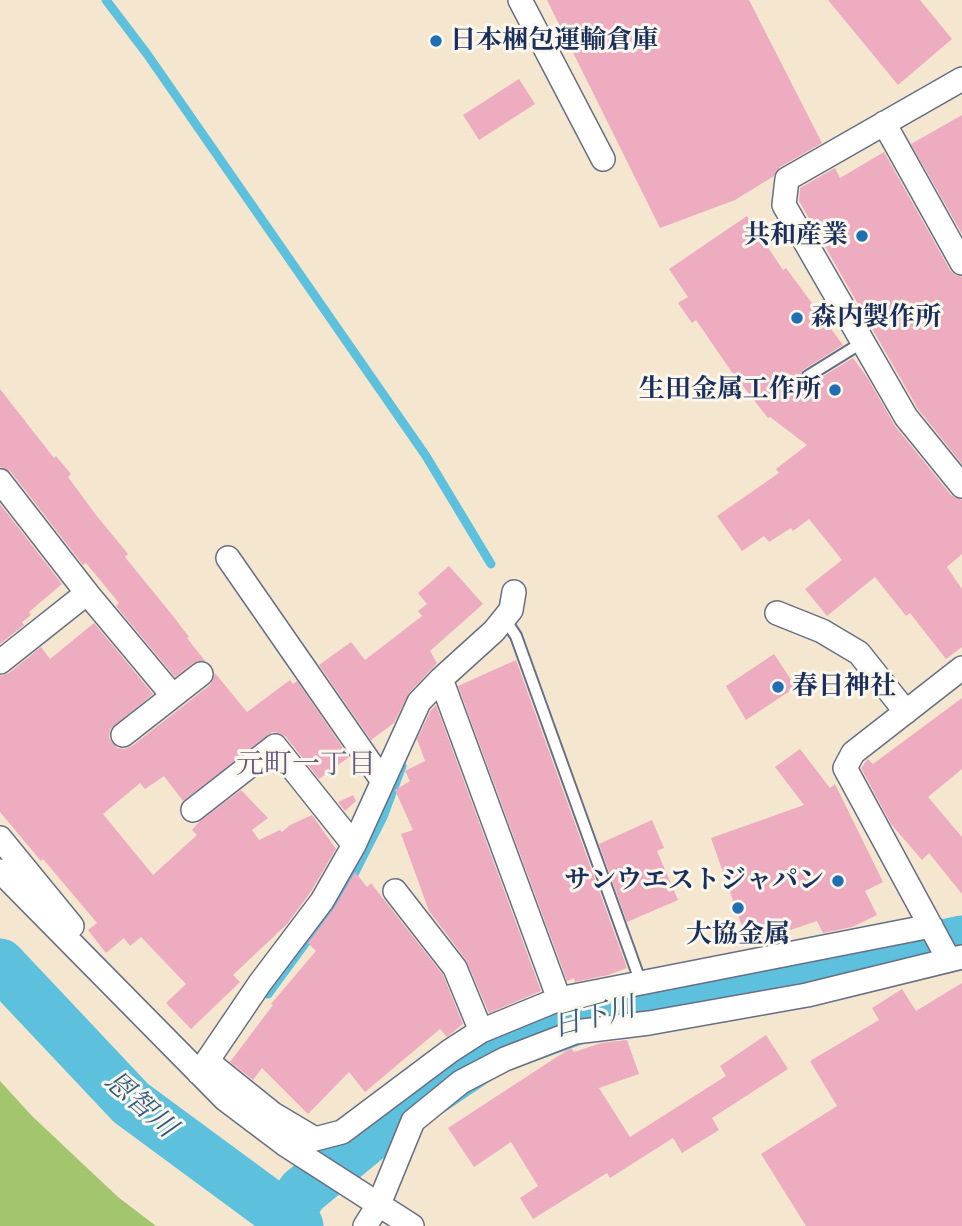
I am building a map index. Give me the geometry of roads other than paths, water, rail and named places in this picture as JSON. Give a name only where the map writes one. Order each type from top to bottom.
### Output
[{"type":"street","points":[[520,0],[603,159]]},
{"type":"street","points":[[962,79],[787,178],[784,205],[906,417],[962,486]]},
{"type":"street","points":[[884,123],[962,263]]},
{"type":"street","points":[[0,481],[87,593],[173,696]]},
{"type":"street","points":[[228,558],[382,780]]},
{"type":"street","points":[[203,1067],[260,983],[322,901],[354,845],[419,702],[494,631],[511,610],[514,592]]},
{"type":"street","points":[[0,662],[87,593]]},
{"type":"street","points":[[777,613],[822,631],[859,653],[906,712]]},
{"type":"street","points":[[945,946],[845,768],[853,754],[962,668]]},
{"type":"street","points":[[123,735],[201,674]]},
{"type":"street","points":[[441,679],[559,999]]},
{"type":"street","points":[[193,810],[275,746],[354,845]]},
{"type":"street","points":[[0,838],[76,930],[113,987]]},
{"type":"street","points":[[0,871],[113,987],[203,1067],[315,1139],[342,1132],[481,1031],[559,999],[641,983],[945,946]]},
{"type":"street","points":[[395,891],[455,968],[481,1031]]},
{"type":"street","points":[[365,1225],[379,1204],[413,1121],[461,1082],[505,1059],[575,1032],[649,1023],[807,995],[945,946]]},
{"type":"street","points":[[203,1067],[225,1100],[327,1172],[412,1226]]},
{"type":"lane","points":[[808,376],[863,342]]},
{"type":"lane","points":[[504,618],[516,636],[641,983]]},
{"type":"waterway","points":[[106,0],[147,54],[426,456],[491,564]]},
{"type":"waterway","points":[[268,994],[350,882],[383,817],[402,766]]},
{"type":"waterway","name":"日下川","points":[[287,1218],[302,1192],[398,1113],[491,1050],[586,1016],[839,968],[962,941]]},
{"type":"waterway","name":"恩智川","points":[[0,964],[131,1103],[298,1226]]},
{"type":"place","name":"日本梱包運輸倉庫","points":[[436,41]]},
{"type":"place","name":"共和産業","points":[[862,236]]},
{"type":"place","name":"森内製作所","points":[[797,318]]},
{"type":"place","name":"生田金属工作所","points":[[835,390]]},
{"type":"place","name":"春日神社","points":[[778,687]]},
{"type":"place","name":"サンウエストジャパン","points":[[838,881]]},
{"type":"place","name":"大協金属","points":[[738,908]]},
{"type":"district","name":"元町一丁目","points":[[306,765]]}]
